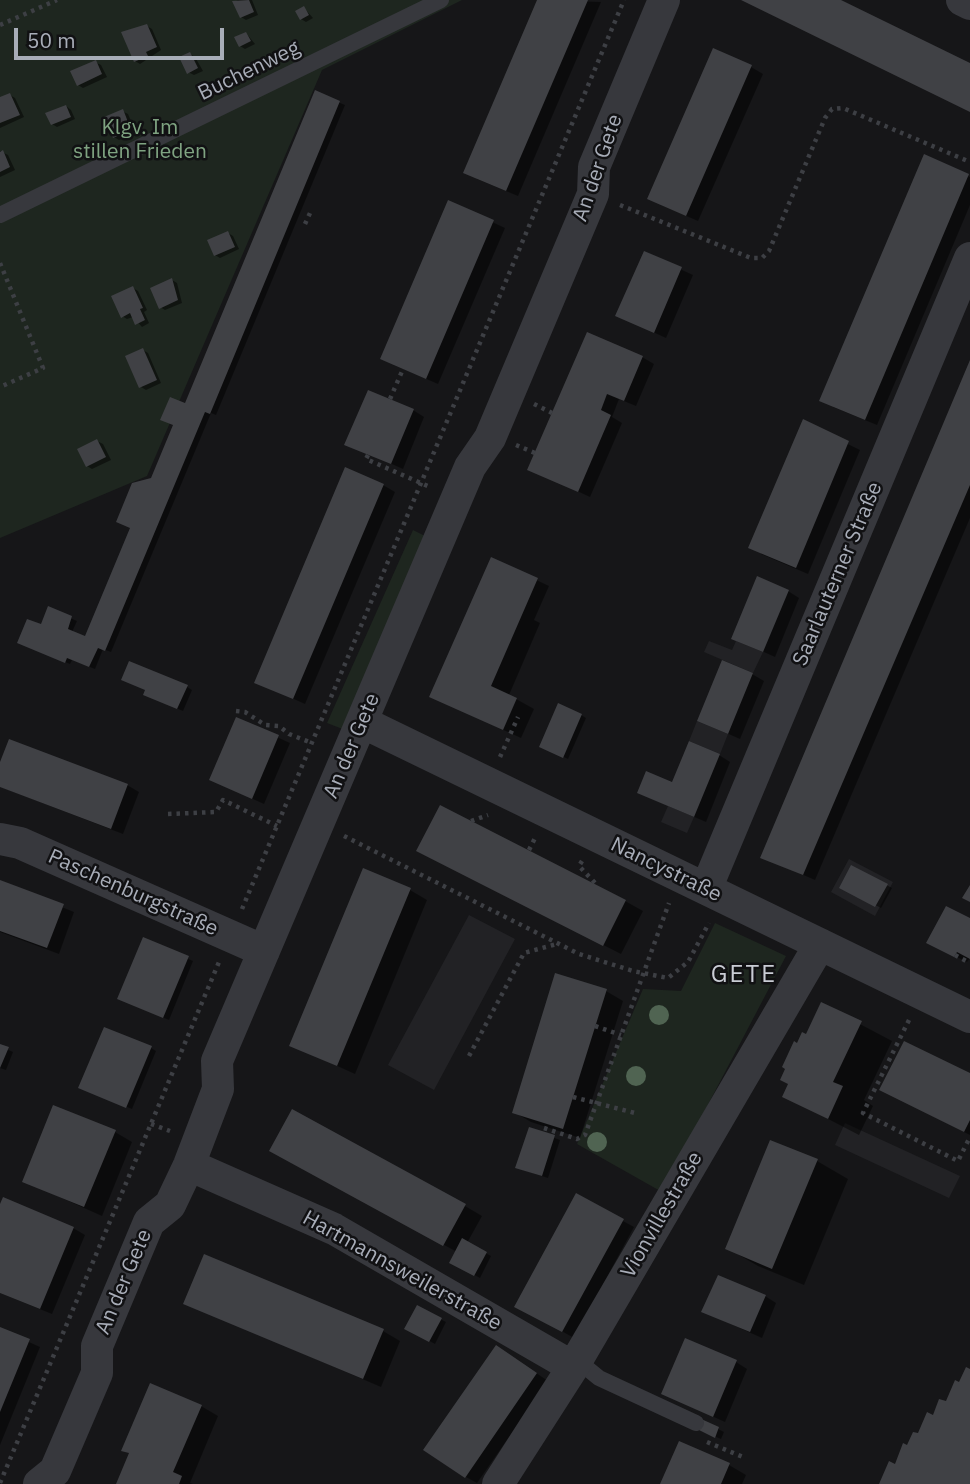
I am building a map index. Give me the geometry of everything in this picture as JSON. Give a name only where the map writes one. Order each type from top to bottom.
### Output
[{"type":"street","name":"An der Gete","points":[[39,1484],[55,1471],[97,1373],[97,1346],[149,1222],[170,1205],[189,1165],[218,1089],[217,1061],[456,499],[470,467],[490,438],[593,194],[594,167],[664,0]]},
{"type":"street","points":[[962,0],[970,4]]},
{"type":"street","name":"Saarlauterner Straße","points":[[703,887],[970,258]]},
{"type":"street","name":"Nancystraße","points":[[362,722],[970,1017]]},
{"type":"street","name":"Paschenburgstraße","points":[[0,839],[19,843],[264,951]]},
{"type":"street","name":"Vionvillestraße","points":[[498,1484],[575,1364],[820,944]]},
{"type":"street","name":"Hartmannsweilerstraße","points":[[189,1165],[334,1229],[575,1364]]},
{"type":"lane","name":"Buchenweg","points":[[0,215],[440,0]]},
{"type":"lane","points":[[575,1364],[696,1423]]},
{"type":"path","points":[[0,25],[57,0]]},
{"type":"path","points":[[0,1483],[624,0]]},
{"type":"path","points":[[593,194],[751,258],[762,258],[769,251],[825,118],[832,109],[843,108],[970,162]]},
{"type":"path","points":[[305,224],[310,213]]},
{"type":"path","points":[[0,263],[43,368],[0,387]]},
{"type":"path","points":[[390,399],[403,369]]},
{"type":"path","points":[[533,404],[552,412]]},
{"type":"path","points":[[516,445],[535,453]]},
{"type":"path","points":[[368,455],[366,458],[456,499]]},
{"type":"path","points":[[236,711],[245,712],[265,725],[279,726],[289,734],[312,743]]},
{"type":"path","points":[[488,783],[518,716]]},
{"type":"path","points":[[168,814],[216,812],[223,800],[277,826]]},
{"type":"path","points":[[320,824],[579,954],[668,978],[688,962],[703,887]]},
{"type":"path","points":[[544,1128],[577,1139],[585,1135],[644,973],[703,887]]},
{"type":"path","points":[[469,1056],[524,953],[558,943]]},
{"type":"path","points":[[956,955],[970,963]]},
{"type":"path","points":[[922,994],[863,1113],[958,1161],[970,1137]]},
{"type":"path","points":[[595,1026],[621,1035]]},
{"type":"path","points":[[573,1097],[635,1113]]},
{"type":"shaded area","points":[[709,641],[732,650],[736,641],[763,652],[753,673],[704,652]]},
{"type":"shaded area","points":[[697,721],[728,734],[720,754],[689,741]]},
{"type":"shaded area","points":[[668,806],[694,817],[687,833],[661,822]]},
{"type":"shaded area","points":[[849,859],[893,882],[875,916],[831,892]]},
{"type":"shaded area","points":[[469,915],[515,939],[434,1090],[388,1065]]},
{"type":"shaded area","points":[[845,1123],[960,1176],[949,1198],[835,1145]]},
{"type":"green space","name":"Klgv. Im stillen Frieden","points":[[0,0],[462,0],[322,70],[147,476],[0,538]]},
{"type":"green space","points":[[413,530],[433,540],[353,733],[327,723]]},
{"type":"green space","points":[[715,923],[786,956],[662,1192],[577,1144],[643,989],[681,991]]},
{"type":"building","points":[[249,0],[254,12],[240,18],[232,1]]},
{"type":"building","points":[[537,0],[588,0],[506,191],[463,173]]},
{"type":"building","points":[[741,0],[841,0],[970,63],[970,112]]},
{"type":"building","points":[[304,6],[309,15],[300,20],[295,11]]},
{"type":"building","points":[[147,24],[157,47],[146,52],[148,56],[134,62],[121,32]]},
{"type":"building","points":[[246,32],[251,41],[239,47],[234,37]]},
{"type":"building","points":[[713,48],[752,65],[686,216],[647,199]]},
{"type":"building","points":[[190,52],[198,68],[187,74],[179,57]]},
{"type":"building","points":[[96,60],[102,74],[77,86],[70,71]]},
{"type":"building","points":[[315,90],[340,101],[210,414],[205,412],[105,651],[98,648],[89,667],[67,658],[65,663],[17,643],[27,619],[41,624],[48,606],[72,616],[68,629],[85,636],[130,528],[116,522],[132,483],[151,478],[173,425],[160,420],[170,397],[185,403]]},
{"type":"building","points":[[10,93],[20,115],[0,123],[0,97]]},
{"type":"building","points":[[66,105],[71,117],[51,125],[45,113]]},
{"type":"building","points":[[123,109],[131,130],[113,138],[104,117]]},
{"type":"building","points":[[3,150],[10,167],[0,172],[0,152]]},
{"type":"building","points":[[924,154],[969,174],[865,420],[819,401]]},
{"type":"building","points":[[448,200],[494,220],[426,379],[380,359]]},
{"type":"building","points":[[228,231],[235,247],[214,256],[207,240]]},
{"type":"building","points":[[644,251],[682,267],[654,333],[615,316]]},
{"type":"building","points":[[172,278],[178,300],[159,309],[150,288]]},
{"type":"building","points":[[133,286],[143,308],[140,309],[145,320],[135,325],[130,313],[121,318],[111,296]]},
{"type":"building","points":[[587,332],[643,356],[624,401],[607,394],[601,410],[611,415],[578,492],[527,470]]},
{"type":"building","points":[[143,348],[157,380],[139,388],[125,356]]},
{"type":"building","points":[[970,360],[970,485],[803,875],[760,858]]},
{"type":"building","points":[[368,390],[414,409],[391,464],[344,445]]},
{"type":"building","points":[[803,419],[849,441],[796,568],[748,548]]},
{"type":"building","points":[[97,439],[106,457],[86,467],[77,449]]},
{"type":"building","points":[[345,467],[384,484],[293,699],[254,683]]},
{"type":"building","points":[[491,557],[538,578],[491,686],[517,698],[503,730],[429,697]]},
{"type":"building","points":[[757,576],[789,590],[763,652],[731,639]]},
{"type":"building","points":[[722,660],[753,673],[728,734],[697,721]]},
{"type":"building","points":[[129,661],[188,685],[177,709],[143,695],[145,690],[121,680]]},
{"type":"building","points":[[558,703],[582,714],[563,758],[539,747]]},
{"type":"building","points":[[236,717],[279,735],[252,799],[209,780]]},
{"type":"building","points":[[9,739],[128,784],[111,829],[0,787],[0,762]]},
{"type":"building","points":[[689,741],[720,754],[694,817],[637,793],[646,771],[672,782]]},
{"type":"building","points":[[440,805],[626,900],[603,946],[416,851]]},
{"type":"building","points":[[851,865],[888,884],[875,907],[839,888]]},
{"type":"building","points":[[363,868],[411,888],[337,1066],[289,1046]]},
{"type":"building","points":[[0,880],[64,904],[47,948],[0,931]]},
{"type":"building","points":[[970,885],[970,902],[962,898]]},
{"type":"building","points":[[946,906],[970,918],[970,959],[957,952],[954,957],[926,943]]},
{"type":"building","points":[[143,937],[189,956],[163,1018],[117,999]]},
{"type":"building","points":[[555,973],[607,989],[563,1129],[512,1113]]},
{"type":"building","points":[[821,1002],[862,1021],[833,1082],[843,1086],[828,1119],[782,1097],[788,1084],[780,1080],[785,1069],[782,1067],[794,1041],[797,1043],[802,1032],[806,1034]]},
{"type":"building","points":[[104,1027],[152,1046],[126,1108],[78,1088]]},
{"type":"building","points":[[904,1041],[970,1073],[970,1120],[964,1132],[879,1090]]},
{"type":"building","points":[[0,1044],[9,1047],[0,1068]]},
{"type":"building","points":[[53,1105],[116,1130],[84,1207],[22,1182]]},
{"type":"building","points":[[292,1109],[466,1204],[443,1246],[269,1151]]},
{"type":"building","points":[[529,1127],[555,1135],[542,1176],[515,1168]]},
{"type":"building","points":[[770,1140],[818,1159],[772,1269],[725,1249]]},
{"type":"building","points":[[576,1193],[624,1219],[562,1332],[514,1307]]},
{"type":"building","points":[[3,1197],[74,1227],[40,1309],[0,1293],[0,1204]]},
{"type":"building","points":[[462,1238],[487,1252],[474,1276],[449,1263]]},
{"type":"building","points":[[204,1254],[384,1329],[363,1379],[183,1304]]},
{"type":"building","points":[[718,1275],[766,1295],[750,1332],[701,1312]]},
{"type":"building","points":[[417,1305],[442,1318],[429,1342],[404,1329]]},
{"type":"building","points":[[0,1327],[30,1339],[0,1412]]},
{"type":"building","points":[[685,1338],[737,1360],[713,1417],[661,1394]]},
{"type":"building","points":[[496,1345],[537,1373],[465,1478],[423,1450]]},
{"type":"building","points":[[966,1367],[970,1369],[970,1484],[879,1484],[889,1461],[895,1464],[903,1443],[907,1445],[913,1432],[918,1433],[927,1412],[933,1415],[939,1399],[946,1401],[955,1380],[959,1382]]},
{"type":"building","points":[[150,1383],[202,1405],[173,1472],[182,1476],[179,1484],[116,1484],[129,1453],[121,1451]]},
{"type":"building","points":[[699,1418],[719,1427],[715,1438],[695,1428]]},
{"type":"building","points":[[679,1441],[730,1463],[721,1484],[660,1484]]},
{"type":"district","name":"GETE","points":[[744,975]]}]
